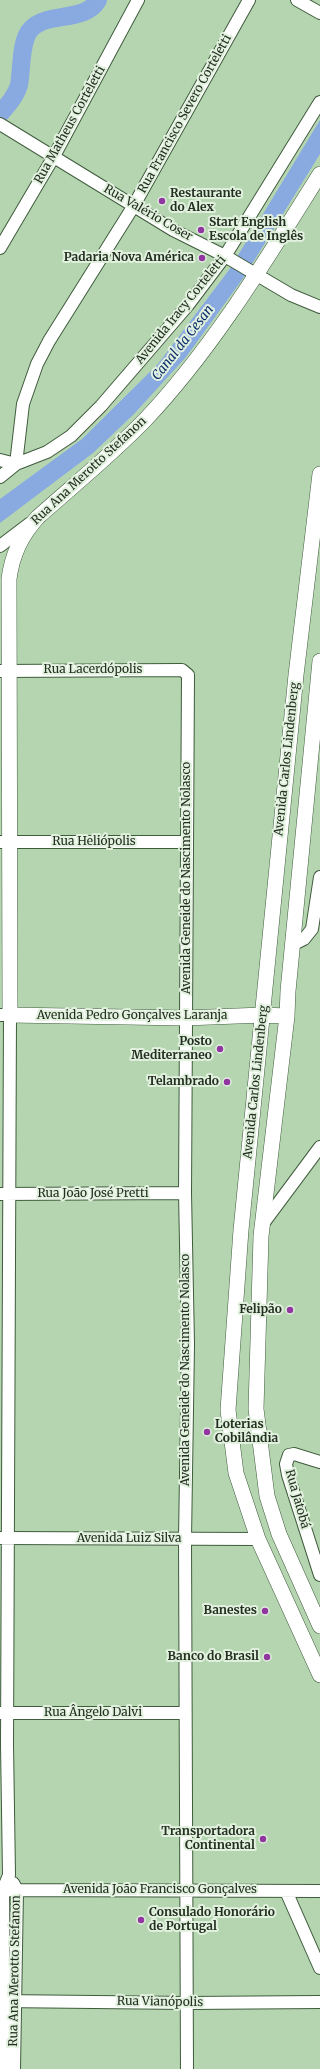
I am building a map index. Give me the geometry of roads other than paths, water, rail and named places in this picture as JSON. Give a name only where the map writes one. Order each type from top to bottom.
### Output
[{"type":"main road","name":"Rua Ana Merotto Stefanon","points":[[5,1015],[5,671],[10,572],[19,542],[38,517],[146,419],[202,351],[320,174]]},
{"type":"main road","name":"Avenida Carlos Lindenberg","points":[[320,474],[296,675],[241,1230],[228,1410],[236,1473],[258,1539],[320,1675]]},
{"type":"main road","name":"Avenida Carlos Lindenberg","points":[[319,1619],[277,1527],[266,1496],[259,1451],[256,1409],[256,1368],[262,1224],[287,1016],[292,945],[320,661]]},
{"type":"main road","name":"Avenida Pedro Gonçalves Laranja","points":[[5,1015],[186,1018],[263,1015],[287,1016]]},
{"type":"street","name":"Rua Matheus Corteletti","points":[[0,248],[53,158],[138,0]]},
{"type":"street","name":"Rua Francisco Severo Corteletti","points":[[16,464],[23,404],[37,364],[133,207],[249,0]]},
{"type":"street","points":[[297,0],[320,13]]},
{"type":"street","name":"Avenida Iracy Corteletti","points":[[0,477],[16,464],[38,457],[71,436],[101,406],[229,259],[320,102]]},
{"type":"street","name":"Rua Valério Coser","points":[[1,125],[133,207],[173,230],[229,259],[291,295],[320,306]]},
{"type":"street","points":[[18,444],[27,452],[38,457]]},
{"type":"street","points":[[0,460],[16,464]]},
{"type":"street","points":[[0,546],[38,517]]},
{"type":"street","name":"Rua Lacerdópolis","points":[[5,671],[182,670],[186,672]]},
{"type":"street","name":"Avenida Geneide do Nascimento Nolasco","points":[[186,672],[188,675],[185,1193],[188,1344],[185,1539],[188,2003],[187,2069]]},
{"type":"street","name":"Rua Heliópolis","points":[[5,842],[187,842]]},
{"type":"street","points":[[292,945],[304,939],[312,929],[320,877]]},
{"type":"street","name":"Rua Ana Merotto Stefanon","points":[[3,2069],[6,2000],[17,1890],[9,1875],[4,1713],[5,1015]]},
{"type":"street","points":[[262,1224],[320,1148]]},
{"type":"street","name":"Rua João José Pretti","points":[[5,1194],[185,1193]]},
{"type":"street","name":"Rua Jatobá","points":[[320,1462],[294,1454],[289,1455],[286,1464],[294,1496],[320,1575]]},
{"type":"street","name":"Avenida Luiz Silva","points":[[4,1538],[258,1539]]},
{"type":"street","name":"Rua Ângelo Dalvi","points":[[4,1713],[185,1713]]},
{"type":"street","name":"Rua Ana Merotto Stefanon","points":[[9,1875],[1,1890],[6,2000],[14,2069]]},
{"type":"street","name":"Avenida João Francisco Gonçalves","points":[[1,1890],[320,1891]]},
{"type":"street","points":[[286,1891],[320,1968]]},
{"type":"street","name":"Rua Vianópolis","points":[[6,2000],[188,2003],[320,2002]]},
{"type":"water","name":"Canal da Cesan","points":[[320,120],[320,154],[244,277],[186,357],[134,414],[93,453],[0,523],[0,499],[82,439],[158,364],[229,270]]},
{"type":"waterway","points":[[0,114],[11,101],[18,89],[23,48],[27,34],[31,29],[47,20],[76,15],[84,12],[92,7],[98,0]]},
{"type":"place","name":"Restaurante do Alex","points":[[162,201]]},
{"type":"place","name":"Start English Escola de Inglês","points":[[201,230]]},
{"type":"place","name":"Padaria Nova América","points":[[202,258]]},
{"type":"place","name":"Posto Mediterraneo","points":[[220,1049]]},
{"type":"place","name":"Telambrado","points":[[227,1082]]},
{"type":"place","name":"Felipão","points":[[290,1310]]},
{"type":"place","name":"Loterias Cobilândia","points":[[207,1432]]},
{"type":"place","name":"Banestes","points":[[265,1611]]},
{"type":"place","name":"Banco do Brasil","points":[[267,1657]]},
{"type":"place","name":"Transportadora Continental","points":[[263,1839]]},
{"type":"place","name":"Consulado Honorário de Portugal","points":[[141,1920]]}]
